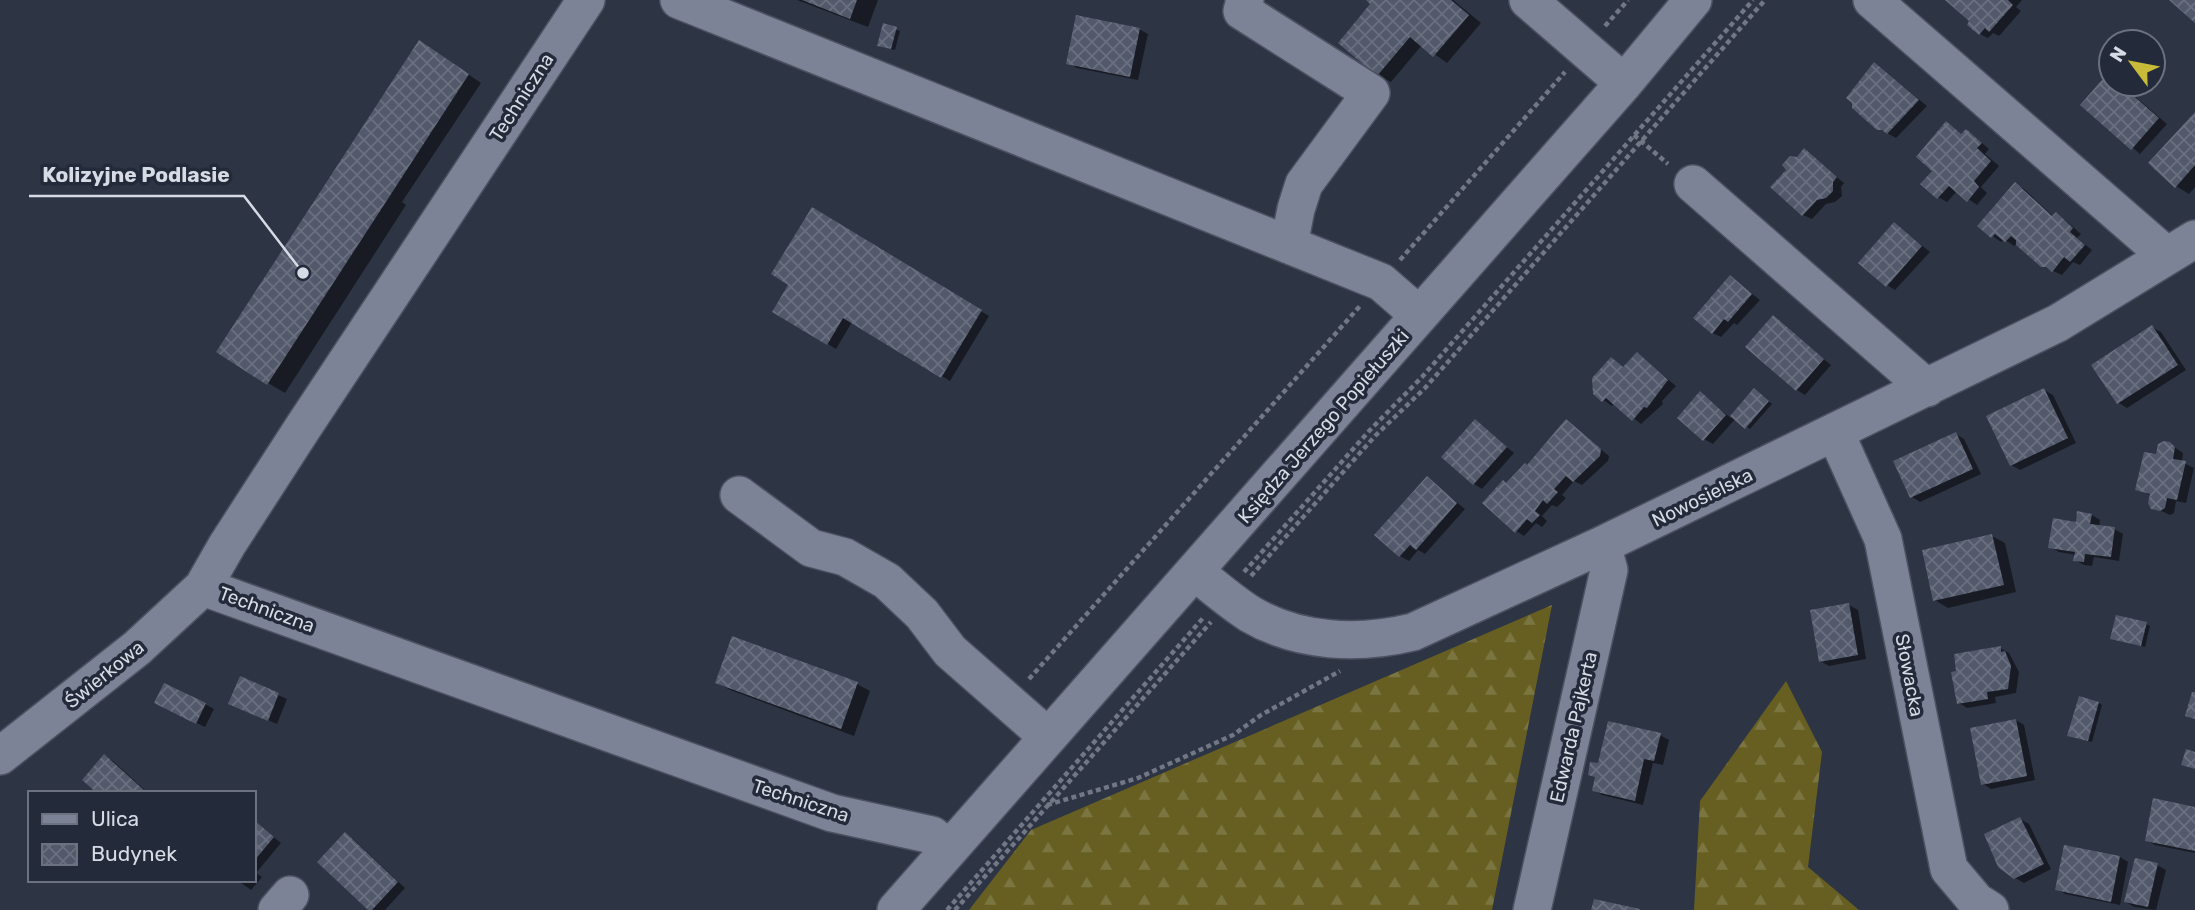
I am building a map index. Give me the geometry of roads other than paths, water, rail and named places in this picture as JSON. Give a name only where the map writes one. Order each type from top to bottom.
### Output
[{"type":"street","name":"Techniczna","points":[[586,0],[227,544],[204,587],[832,813],[932,835],[950,849]]},
{"type":"street","points":[[679,0],[1381,282],[1419,315]]},
{"type":"street","points":[[1245,0],[1242,11],[1371,93],[1304,184],[1289,245]]},
{"type":"street","points":[[1528,0],[1623,83]]},
{"type":"street","name":"Księdza Jerzego Popiełuszki","points":[[896,910],[1195,572],[1693,0]]},
{"type":"street","points":[[1871,0],[2181,247]]},
{"type":"street","points":[[1693,184],[1927,388]]},
{"type":"street","name":"Nowosielska","points":[[1195,572],[1252,615],[1299,633],[1350,641],[1387,638],[1437,622],[1602,545],[2058,323],[2181,247]]},
{"type":"street","name":"Słowacka","points":[[1835,432],[1883,539],[1949,869],[1976,901],[1990,910]]},
{"type":"street","points":[[740,495],[811,548],[845,557],[887,581],[922,614],[950,651],[1048,737]]},
{"type":"street","name":"Edwarda Pajkerta","points":[[1532,910],[1609,570],[1602,545]]},
{"type":"street","name":"Świerkowa","points":[[0,756],[137,649],[204,587]]},
{"type":"place","name":"Kolizyjne Podlasie","points":[[303,273]]}]
